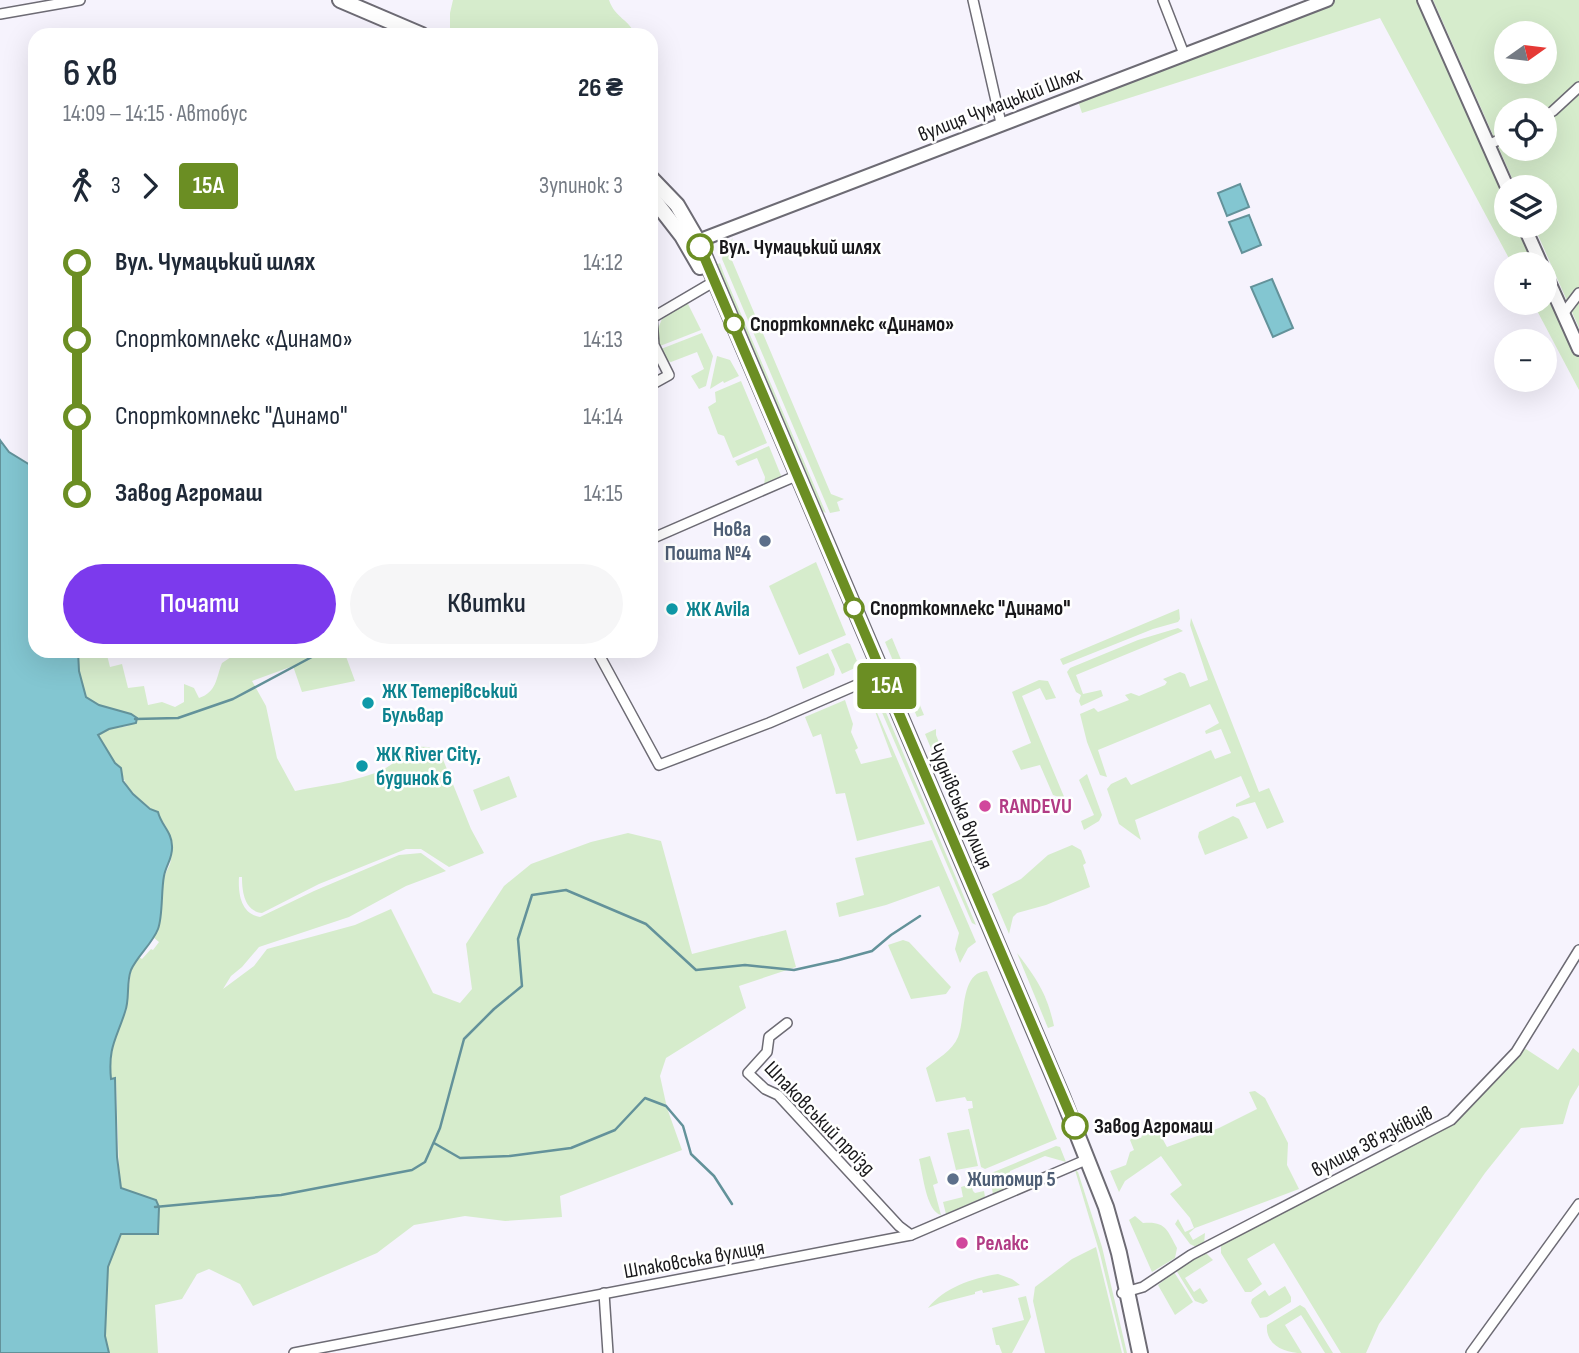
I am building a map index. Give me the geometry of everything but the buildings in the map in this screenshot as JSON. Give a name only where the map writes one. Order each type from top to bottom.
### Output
[{"type":"main road","points":[[340,0],[406,28]]},
{"type":"main road","name":"Чуднівська вулиця","points":[[658,185],[677,205],[712,283],[1106,1207],[1134,1353]]},
{"type":"main road","name":"Чуднівська вулиця","points":[[658,204],[693,243]]},
{"type":"main road","name":"Чуднівська вулиця","points":[[1124,1293],[1140,1353]]},
{"type":"street","points":[[0,14],[80,0]]},
{"type":"street","points":[[973,0],[1001,123]]},
{"type":"street","points":[[1163,0],[1184,54]]},
{"type":"street","name":"вулиця Чумацький Шлях","points":[[693,243],[1327,0]]},
{"type":"street","points":[[1424,0],[1502,175]]},
{"type":"street","points":[[1557,107],[1579,87]]},
{"type":"street","points":[[1489,145],[1494,142]]},
{"type":"street","points":[[658,314],[712,283]]},
{"type":"street","points":[[1563,314],[1579,293]]},
{"type":"street","points":[[1557,300],[1579,349]]},
{"type":"street","points":[[658,353],[669,375],[658,381]]},
{"type":"street","points":[[658,536],[795,476]]},
{"type":"street","points":[[601,658],[659,765],[769,723],[879,675]]},
{"type":"street","name":"вулиця Звʼязківців","points":[[1124,1293],[1143,1287],[1191,1255],[1451,1120],[1516,1052],[1579,950]]},
{"type":"street","name":"Шпаковський проїзд","points":[[787,1023],[769,1037],[767,1052],[748,1073],[765,1089],[778,1095],[911,1235]]},
{"type":"street","name":"Шпаковська вулиця","points":[[294,1353],[911,1235],[1085,1160]]},
{"type":"street","points":[[1471,1353],[1579,1204]]},
{"type":"street","points":[[604,1293],[608,1353]]},
{"type":"green space","points":[[453,0],[609,0],[615,11],[632,28],[450,28]]},
{"type":"green space","points":[[1327,0],[1424,0],[1502,175],[1494,175],[1494,230],[1380,18],[1082,113],[1076,95]]},
{"type":"green space","points":[[1433,0],[1579,0],[1579,328],[1557,278],[1557,252],[1545,252],[1539,238],[1557,238],[1557,175],[1511,175],[1504,161],[1557,161],[1557,98],[1494,98],[1494,137]]},
{"type":"green space","points":[[733,238],[728,251],[831,494],[844,499],[837,502],[840,511],[830,513],[722,259],[724,248]]},
{"type":"green space","points":[[1498,238],[1529,238],[1536,252],[1506,252]]},
{"type":"green space","points":[[720,263],[826,513],[820,510],[716,265]]},
{"type":"green space","points":[[1557,300],[1579,349],[1579,390],[1557,348],[1557,329],[1547,329],[1539,315],[1557,315]]},
{"type":"green space","points":[[687,302],[701,330],[660,346],[658,329],[662,319]]},
{"type":"green space","points":[[702,333],[713,356],[706,386],[699,389],[691,376],[704,369],[697,352],[671,362],[667,361],[661,349]]},
{"type":"green space","points":[[717,356],[730,360],[739,376],[710,389]]},
{"type":"green space","points":[[741,381],[767,443],[733,458],[724,436],[718,434],[708,407],[716,402],[715,392]]},
{"type":"green space","points":[[769,446],[782,478],[764,485],[765,477],[757,458],[738,466],[735,461]]},
{"type":"green space","points":[[816,562],[846,635],[799,655],[769,586]]},
{"type":"green space","points":[[1179,609],[1178,622],[1153,629],[1063,665],[1060,659]]},
{"type":"green space","points":[[1191,618],[1259,792],[1269,788],[1284,822],[1267,829],[1255,802],[1236,807],[1236,804],[1250,797],[1241,776],[1135,820],[1141,840],[1119,824],[1107,789],[1126,777],[1131,785],[1211,750],[1215,759],[1231,753],[1221,729],[1206,734],[1205,731],[1219,723],[1210,704],[1098,750],[1107,777],[1100,775],[1080,714],[1094,708],[1098,712],[1129,700],[1125,695],[1131,693],[1139,696],[1165,685],[1167,682],[1163,679],[1180,672],[1185,674],[1190,687],[1208,680],[1190,625]]},
{"type":"green space","points":[[1178,628],[1183,631],[1076,675],[1083,694],[1101,690],[1103,696],[1081,706],[1081,695],[1076,692],[1067,672],[1070,668],[1138,640]]},
{"type":"green space","points":[[892,638],[924,715],[917,717],[885,642]]},
{"type":"green space","points":[[850,644],[859,666],[842,674],[831,650]]},
{"type":"green space","points":[[828,653],[835,669],[834,675],[803,689],[796,667]]},
{"type":"green space","points":[[78,658],[108,658],[110,667],[122,664],[128,688],[144,686],[148,705],[162,702],[175,707],[184,702],[184,684],[194,688],[199,698],[209,692],[215,684],[222,663],[230,658],[347,658],[355,681],[302,692],[293,666],[252,681],[266,706],[277,758],[295,791],[363,777],[384,769],[415,748],[432,748],[440,752],[471,829],[484,853],[449,867],[421,849],[406,849],[319,884],[262,913],[256,912],[248,905],[242,877],[239,877],[240,896],[245,908],[260,917],[399,855],[421,853],[446,871],[406,886],[349,917],[259,947],[231,976],[223,989],[254,966],[267,949],[355,925],[391,909],[433,993],[460,1003],[472,989],[466,944],[504,886],[531,864],[591,842],[628,833],[661,841],[692,954],[786,930],[796,967],[739,986],[746,1008],[666,1058],[660,1076],[667,1108],[682,1150],[560,1196],[562,1217],[505,1221],[465,1216],[414,1225],[377,1253],[253,1306],[240,1284],[209,1269],[197,1274],[182,1299],[155,1305],[158,1353],[109,1353],[105,1336],[108,1267],[121,1234],[116,1079],[111,1079],[109,1059],[114,1036],[126,1012],[131,970],[139,957],[142,959],[159,942],[153,937],[160,918],[163,881],[170,864],[171,848],[169,834],[163,822],[128,787],[121,768],[115,763],[98,734],[128,726],[131,714],[99,705],[86,697]]},
{"type":"green space","points":[[1039,680],[1048,681],[1056,698],[1046,700],[1040,688],[1022,696],[1065,799],[1053,795],[1040,765],[1021,770],[1012,751],[1031,743],[1012,692]]},
{"type":"green space","points":[[866,687],[925,824],[857,841],[845,793],[836,794],[821,734],[813,737],[805,717],[845,700],[853,724],[851,732],[858,748],[855,750],[861,764],[892,757]]},
{"type":"green space","points":[[872,689],[879,696],[976,925],[972,923]]},
{"type":"green space","points":[[936,729],[958,791],[948,789],[925,734]]},
{"type":"green space","points":[[1087,774],[1102,815],[1099,821],[1084,830],[1081,821],[1094,815],[1079,780]]},
{"type":"green space","points":[[509,776],[517,797],[481,811],[473,790]]},
{"type":"green space","points":[[1233,816],[1239,819],[1248,838],[1205,855],[1198,837],[1199,832]]},
{"type":"green space","points":[[932,840],[976,942],[968,948],[960,963],[955,949],[959,933],[939,886],[886,905],[839,917],[836,903],[864,895],[855,858]]},
{"type":"green space","points":[[1072,845],[1081,850],[1090,887],[1046,905],[1017,913],[1013,917],[1009,934],[992,894],[1021,879],[1048,855]]},
{"type":"green space","points":[[903,940],[909,942],[951,987],[946,994],[911,999],[888,945]]},
{"type":"green space","points":[[1017,953],[1040,987],[1054,1026],[1048,1028]]},
{"type":"green space","points":[[987,971],[1057,1139],[985,1169],[981,1167],[968,1109],[973,1108],[972,1101],[967,1101],[965,1097],[936,1102],[926,1068],[956,1042],[968,987],[978,973]]},
{"type":"green space","points":[[1520,1045],[1558,1070],[1573,1048],[1579,1053],[1579,1085],[1570,1100],[1563,1124],[1521,1128],[1485,1173],[1379,1324],[1366,1353],[1341,1353],[1274,1243],[1247,1259],[1262,1284],[1251,1292],[1245,1292],[1221,1253],[1221,1245],[1451,1120]]},
{"type":"green space","points":[[1255,1091],[1265,1098],[1288,1143],[1287,1165],[1299,1189],[1195,1228],[1189,1233],[1193,1240],[1205,1233],[1204,1244],[1196,1247],[1190,1244],[1175,1224],[1178,1219],[1185,1232],[1194,1228],[1190,1218],[1170,1194],[1182,1185],[1161,1156],[1125,1181],[1119,1192],[1110,1171],[1126,1165],[1130,1152],[1134,1150],[1130,1140],[1134,1137],[1141,1138],[1144,1131],[1155,1125],[1167,1147],[1219,1128],[1257,1109],[1249,1092]]},
{"type":"green space","points":[[969,1129],[978,1166],[956,1170],[947,1133]]},
{"type":"green space","points":[[1056,1146],[1060,1147],[1066,1162],[1045,1156],[1010,1171],[1006,1189],[993,1194],[989,1174]]},
{"type":"green space","points":[[930,1156],[938,1183],[933,1185],[941,1215],[932,1207],[919,1159]]},
{"type":"green space","points":[[1075,1170],[1078,1172],[1102,1247],[1127,1353],[1124,1353],[1100,1254]]},
{"type":"green space","points":[[971,1184],[975,1193],[984,1191],[985,1197],[946,1214],[943,1202],[963,1197],[961,1187]]},
{"type":"green space","points":[[1135,1216],[1143,1223],[1157,1224],[1165,1228],[1177,1248],[1175,1258],[1152,1272],[1129,1220]]},
{"type":"green space","points":[[1096,1247],[1122,1353],[1045,1353],[1033,1301],[1035,1287],[1072,1259]]},
{"type":"green space","points":[[1202,1254],[1207,1254],[1213,1260],[1185,1278],[1194,1292],[1200,1288],[1208,1301],[1203,1304],[1195,1301],[1176,1270]]},
{"type":"green space","points":[[1174,1272],[1193,1302],[1175,1315],[1158,1285]]},
{"type":"green space","points":[[998,1274],[1020,1285],[983,1293],[982,1290],[928,1308],[959,1285]]},
{"type":"green space","points":[[1285,1286],[1291,1302],[1267,1317],[1260,1318],[1251,1303],[1252,1299],[1265,1290],[1269,1296]]},
{"type":"green space","points":[[1026,1296],[1031,1317],[1012,1353],[1002,1353],[999,1345],[996,1345],[992,1328],[1024,1320],[1018,1298]]},
{"type":"green space","points":[[1300,1305],[1305,1308],[1333,1353],[1325,1353],[1301,1315],[1285,1325],[1302,1353],[1283,1349],[1269,1338],[1267,1325]]},
{"type":"water","points":[[1240,184],[1249,207],[1227,216],[1218,193]]},
{"type":"water","points":[[1249,215],[1261,245],[1242,253],[1229,222]]},
{"type":"water","points":[[1272,279],[1293,328],[1273,337],[1251,287]]},
{"type":"water","points":[[0,440],[9,452],[28,464],[28,658],[78,658],[86,697],[99,705],[137,718],[136,723],[109,729],[98,735],[121,768],[123,781],[133,794],[150,809],[158,812],[172,841],[172,850],[163,882],[160,924],[131,970],[126,1007],[111,1059],[111,1079],[115,1078],[117,1157],[121,1188],[156,1200],[159,1207],[158,1234],[121,1234],[108,1267],[105,1336],[109,1353],[0,1353]]},
{"type":"waterway","points":[[135,719],[178,718],[233,699],[310,658]]},
{"type":"waterway","points":[[155,1207],[281,1195],[412,1170],[425,1162],[440,1128],[464,1039],[522,986],[518,939],[532,895],[566,890],[646,924],[696,970],[745,965],[794,970],[839,960],[872,951],[920,916]]},
{"type":"waterway","points":[[434,1143],[460,1158],[510,1156],[571,1148],[615,1130],[645,1098],[666,1106],[683,1126],[691,1154],[714,1176],[732,1204]]},
{"type":"bus line","name":"15A","points":[[700,247],[1075,1126]]},
{"type":"place","name":"Вул. Чумацький шлях","points":[[700,247]]},
{"type":"place","name":"Спорткомплекс «Динамо»","points":[[734,324]]},
{"type":"place","name":"Нова Пошта №4","points":[[765,541]]},
{"type":"place","name":"Спорткомплекс \"Динамо\"","points":[[854,608]]},
{"type":"place","name":"ЖК Avila","points":[[672,609]]},
{"type":"place","name":"ЖК Тетерівський Бульвар","points":[[368,703]]},
{"type":"place","name":"ЖК River City, будинок 6","points":[[362,766]]},
{"type":"place","name":"RANDEVU","points":[[985,806]]},
{"type":"place","name":"Завод Агромаш","points":[[1075,1126]]},
{"type":"place","name":"Житомир 5","points":[[953,1179]]},
{"type":"place","name":"Релакс","points":[[962,1243]]}]
